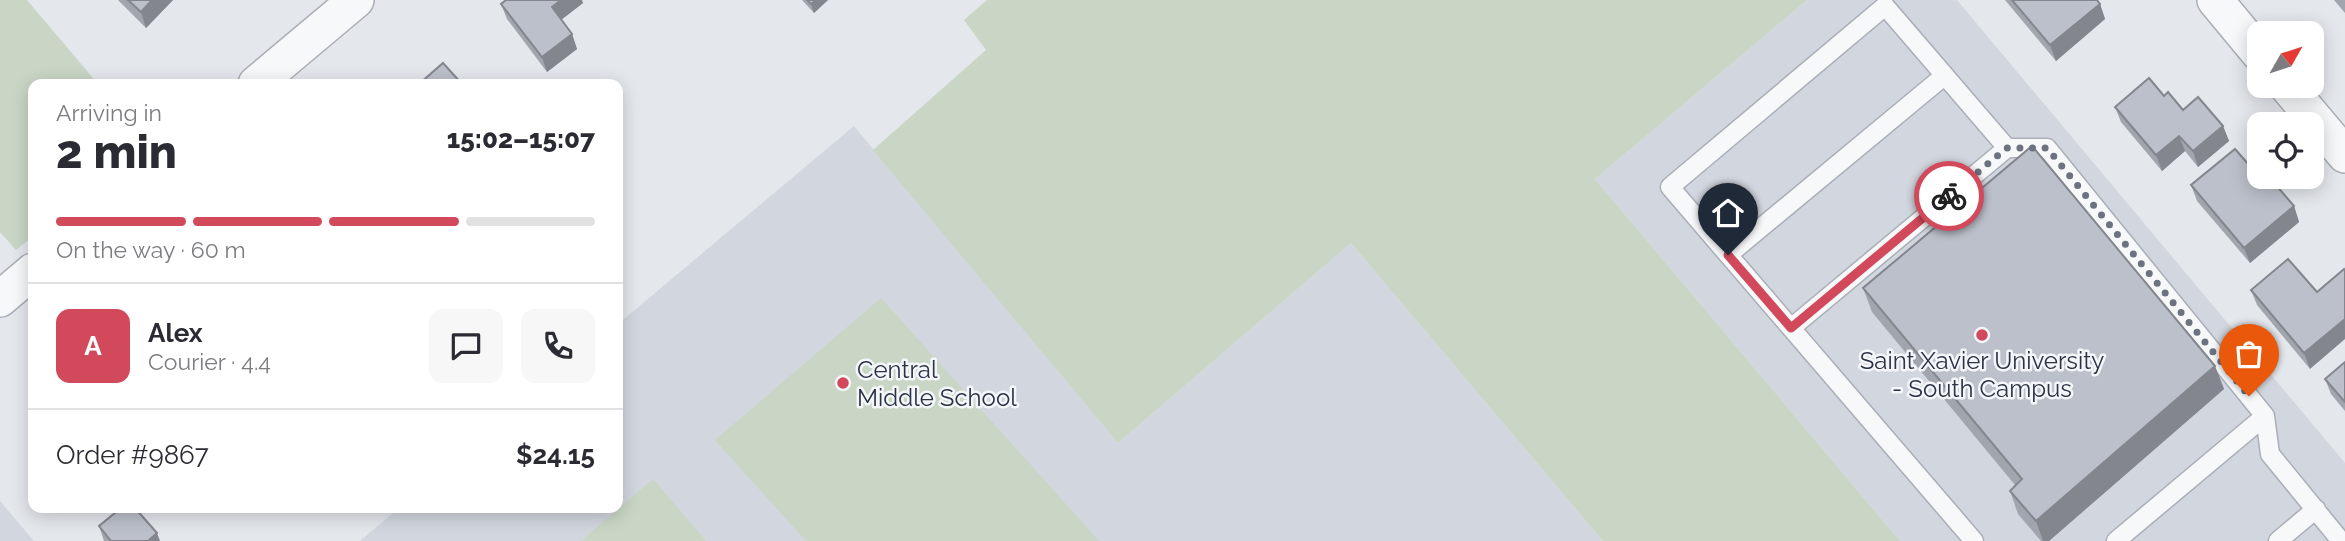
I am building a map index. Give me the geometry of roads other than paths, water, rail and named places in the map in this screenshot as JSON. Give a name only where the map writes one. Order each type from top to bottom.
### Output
[{"type":"street","points":[[262,79],[356,0]]},
{"type":"street","points":[[2215,0],[2247,39]]},
{"type":"street","points":[[2297,98],[2345,155]]},
{"type":"street","points":[[0,299],[28,275]]},
{"type":"lane","points":[[1974,541],[1670,187],[1885,6],[2007,148]]},
{"type":"lane","points":[[1728,255],[1944,76]]},
{"type":"lane","points":[[1791,328],[2007,148],[2047,148],[2265,416],[2270,454],[2342,541]]},
{"type":"lane","points":[[2116,541],[2265,416]]},
{"type":"lane","points":[[2278,541],[2315,509]]},
{"type":"place","name":"Saint Xavier University - South Campus","points":[[1982,335]]},
{"type":"place","name":"Central Middle School","points":[[843,383]]}]
